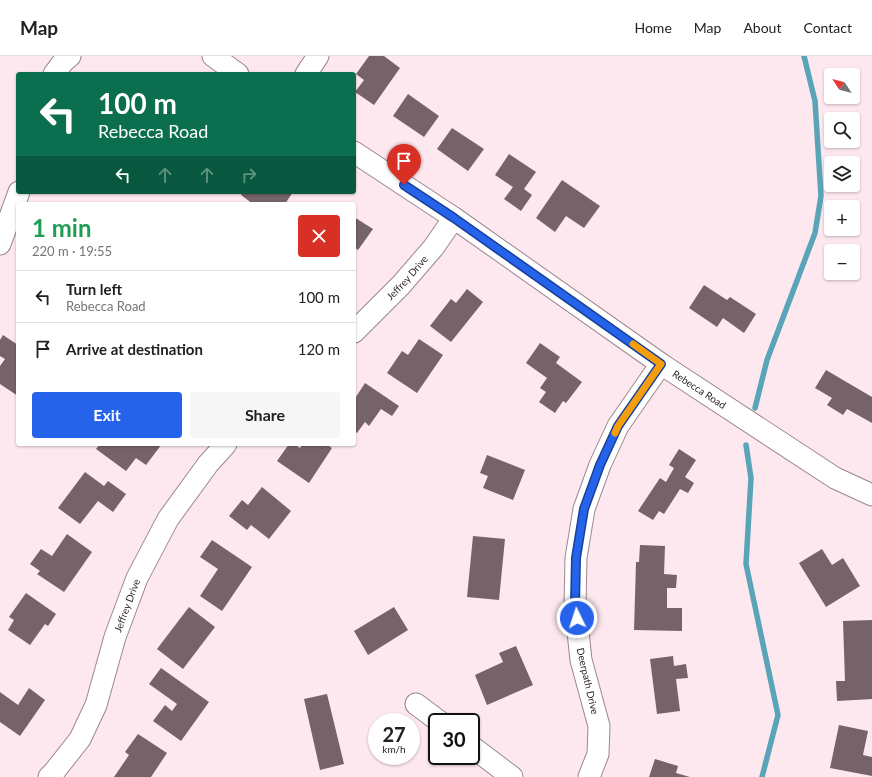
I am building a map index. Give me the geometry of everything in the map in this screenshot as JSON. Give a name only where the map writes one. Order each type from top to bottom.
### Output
[{"type":"street","points":[[56,72],[70,56]]},
{"type":"street","points":[[213,56],[235,72]]},
{"type":"street","points":[[307,72],[318,56]]},
{"type":"street","name":"Rebecca Road","points":[[356,153],[454,218],[661,364],[835,478],[872,495]]},
{"type":"street","points":[[0,244],[18,194]]},
{"type":"street","name":"Jeffrey Drive","points":[[356,330],[401,285],[433,248],[454,218]]},
{"type":"street","name":"Deerpath Drive","points":[[589,777],[598,754],[599,726],[581,660],[575,604],[576,558],[584,509],[600,465],[618,426],[661,364]]},
{"type":"street","name":"Jeffrey Drive","points":[[49,777],[80,739],[96,705],[115,637],[136,578],[168,519],[208,464],[224,446]]},
{"type":"street","points":[[416,704],[428,713]]},
{"type":"street","points":[[480,753],[512,777]]},
{"type":"building","points":[[369,56],[384,56],[400,68],[374,105],[356,93],[364,80],[356,74]]},
{"type":"building","points":[[408,94],[439,116],[424,137],[393,116]]},
{"type":"building","points":[[452,128],[484,149],[468,171],[437,149]]},
{"type":"building","points":[[509,154],[536,172],[524,189],[532,195],[521,211],[504,199],[513,187],[495,175]]},
{"type":"building","points":[[562,180],[600,206],[584,228],[566,216],[555,232],[536,218]]},
{"type":"building","points":[[292,194],[286,202],[250,202],[241,195]]},
{"type":"building","points":[[356,218],[373,229],[358,250],[356,248]]},
{"type":"building","points":[[704,285],[727,300],[730,297],[756,314],[744,333],[723,318],[717,327],[689,308]]},
{"type":"building","points":[[467,289],[483,302],[451,342],[430,326],[451,299],[456,303]]},
{"type":"building","points":[[3,335],[16,344],[16,395],[0,384],[0,366],[5,359],[0,356],[0,340]]},
{"type":"building","points":[[419,339],[443,355],[417,393],[387,373],[402,351],[408,355]]},
{"type":"building","points":[[540,343],[560,357],[556,363],[582,382],[566,403],[563,401],[555,413],[539,402],[546,392],[540,388],[547,378],[526,363]]},
{"type":"building","points":[[826,370],[872,397],[872,423],[847,409],[843,415],[827,405],[832,398],[815,388]]},
{"type":"building","points":[[365,383],[399,406],[392,416],[381,409],[369,426],[365,422],[357,433],[356,397]]},
{"type":"building","points":[[98,446],[160,446],[146,465],[136,458],[126,471],[96,449]]},
{"type":"building","points":[[288,446],[297,446],[300,448],[302,446],[329,446],[332,448],[309,483],[277,461]]},
{"type":"building","points":[[679,449],[696,460],[685,477],[694,483],[688,493],[680,489],[664,514],[659,511],[653,520],[638,511],[660,478],[666,482],[674,468],[669,465]]},
{"type":"building","points":[[487,455],[525,470],[513,500],[483,488],[488,476],[480,473]]},
{"type":"building","points":[[85,472],[104,486],[108,481],[126,494],[113,512],[98,501],[80,524],[58,508]]},
{"type":"building","points":[[262,487],[291,511],[269,539],[251,525],[247,530],[229,516],[242,500],[248,505]]},
{"type":"building","points":[[67,534],[92,552],[64,592],[37,574],[40,571],[30,564],[41,549],[52,556]]},
{"type":"building","points":[[473,536],[505,539],[499,600],[467,597]]},
{"type":"building","points":[[212,540],[252,567],[222,611],[200,596],[218,569],[200,557]]},
{"type":"building","points":[[640,545],[665,546],[664,574],[677,575],[676,588],[667,588],[667,608],[682,608],[682,631],[634,630],[636,562],[639,562]]},
{"type":"building","points":[[822,549],[832,565],[843,558],[860,586],[826,607],[799,563]]},
{"type":"building","points":[[26,593],[56,614],[48,626],[45,624],[30,645],[8,630],[14,620],[9,617]]},
{"type":"building","points":[[189,607],[215,627],[183,669],[157,649]]},
{"type":"building","points":[[394,607],[408,630],[368,655],[354,631]]},
{"type":"building","points":[[872,620],[872,699],[837,701],[836,681],[845,681],[843,621]]},
{"type":"building","points":[[516,646],[533,685],[487,705],[475,675],[503,662],[499,653]]},
{"type":"building","points":[[673,656],[674,666],[686,664],[688,678],[676,679],[680,711],[657,714],[650,659]]},
{"type":"building","points":[[161,668],[209,702],[181,741],[153,721],[165,705],[172,711],[177,704],[149,684]]},
{"type":"building","points":[[29,688],[45,700],[20,736],[0,722],[0,692],[18,705]]},
{"type":"building","points":[[327,694],[344,764],[320,770],[304,699]]},
{"type":"building","points":[[839,725],[868,731],[863,755],[872,757],[872,776],[830,768]]},
{"type":"building","points":[[138,734],[167,753],[151,777],[114,777],[129,755],[125,752]]},
{"type":"building","points":[[655,759],[678,766],[676,773],[690,777],[649,777]]},
{"type":"waterway","points":[[755,408],[767,360],[815,233],[821,196],[815,101],[804,56]]},
{"type":"waterway","points":[[746,445],[751,478],[746,564],[778,715],[762,777]]},
{"type":"slow traffic","points":[[615,433],[618,426],[661,364],[633,344]]},
{"type":"route","points":[[404,185],[454,218],[661,364],[618,426],[600,465],[584,509],[576,558],[575,604],[577,618]]}]
